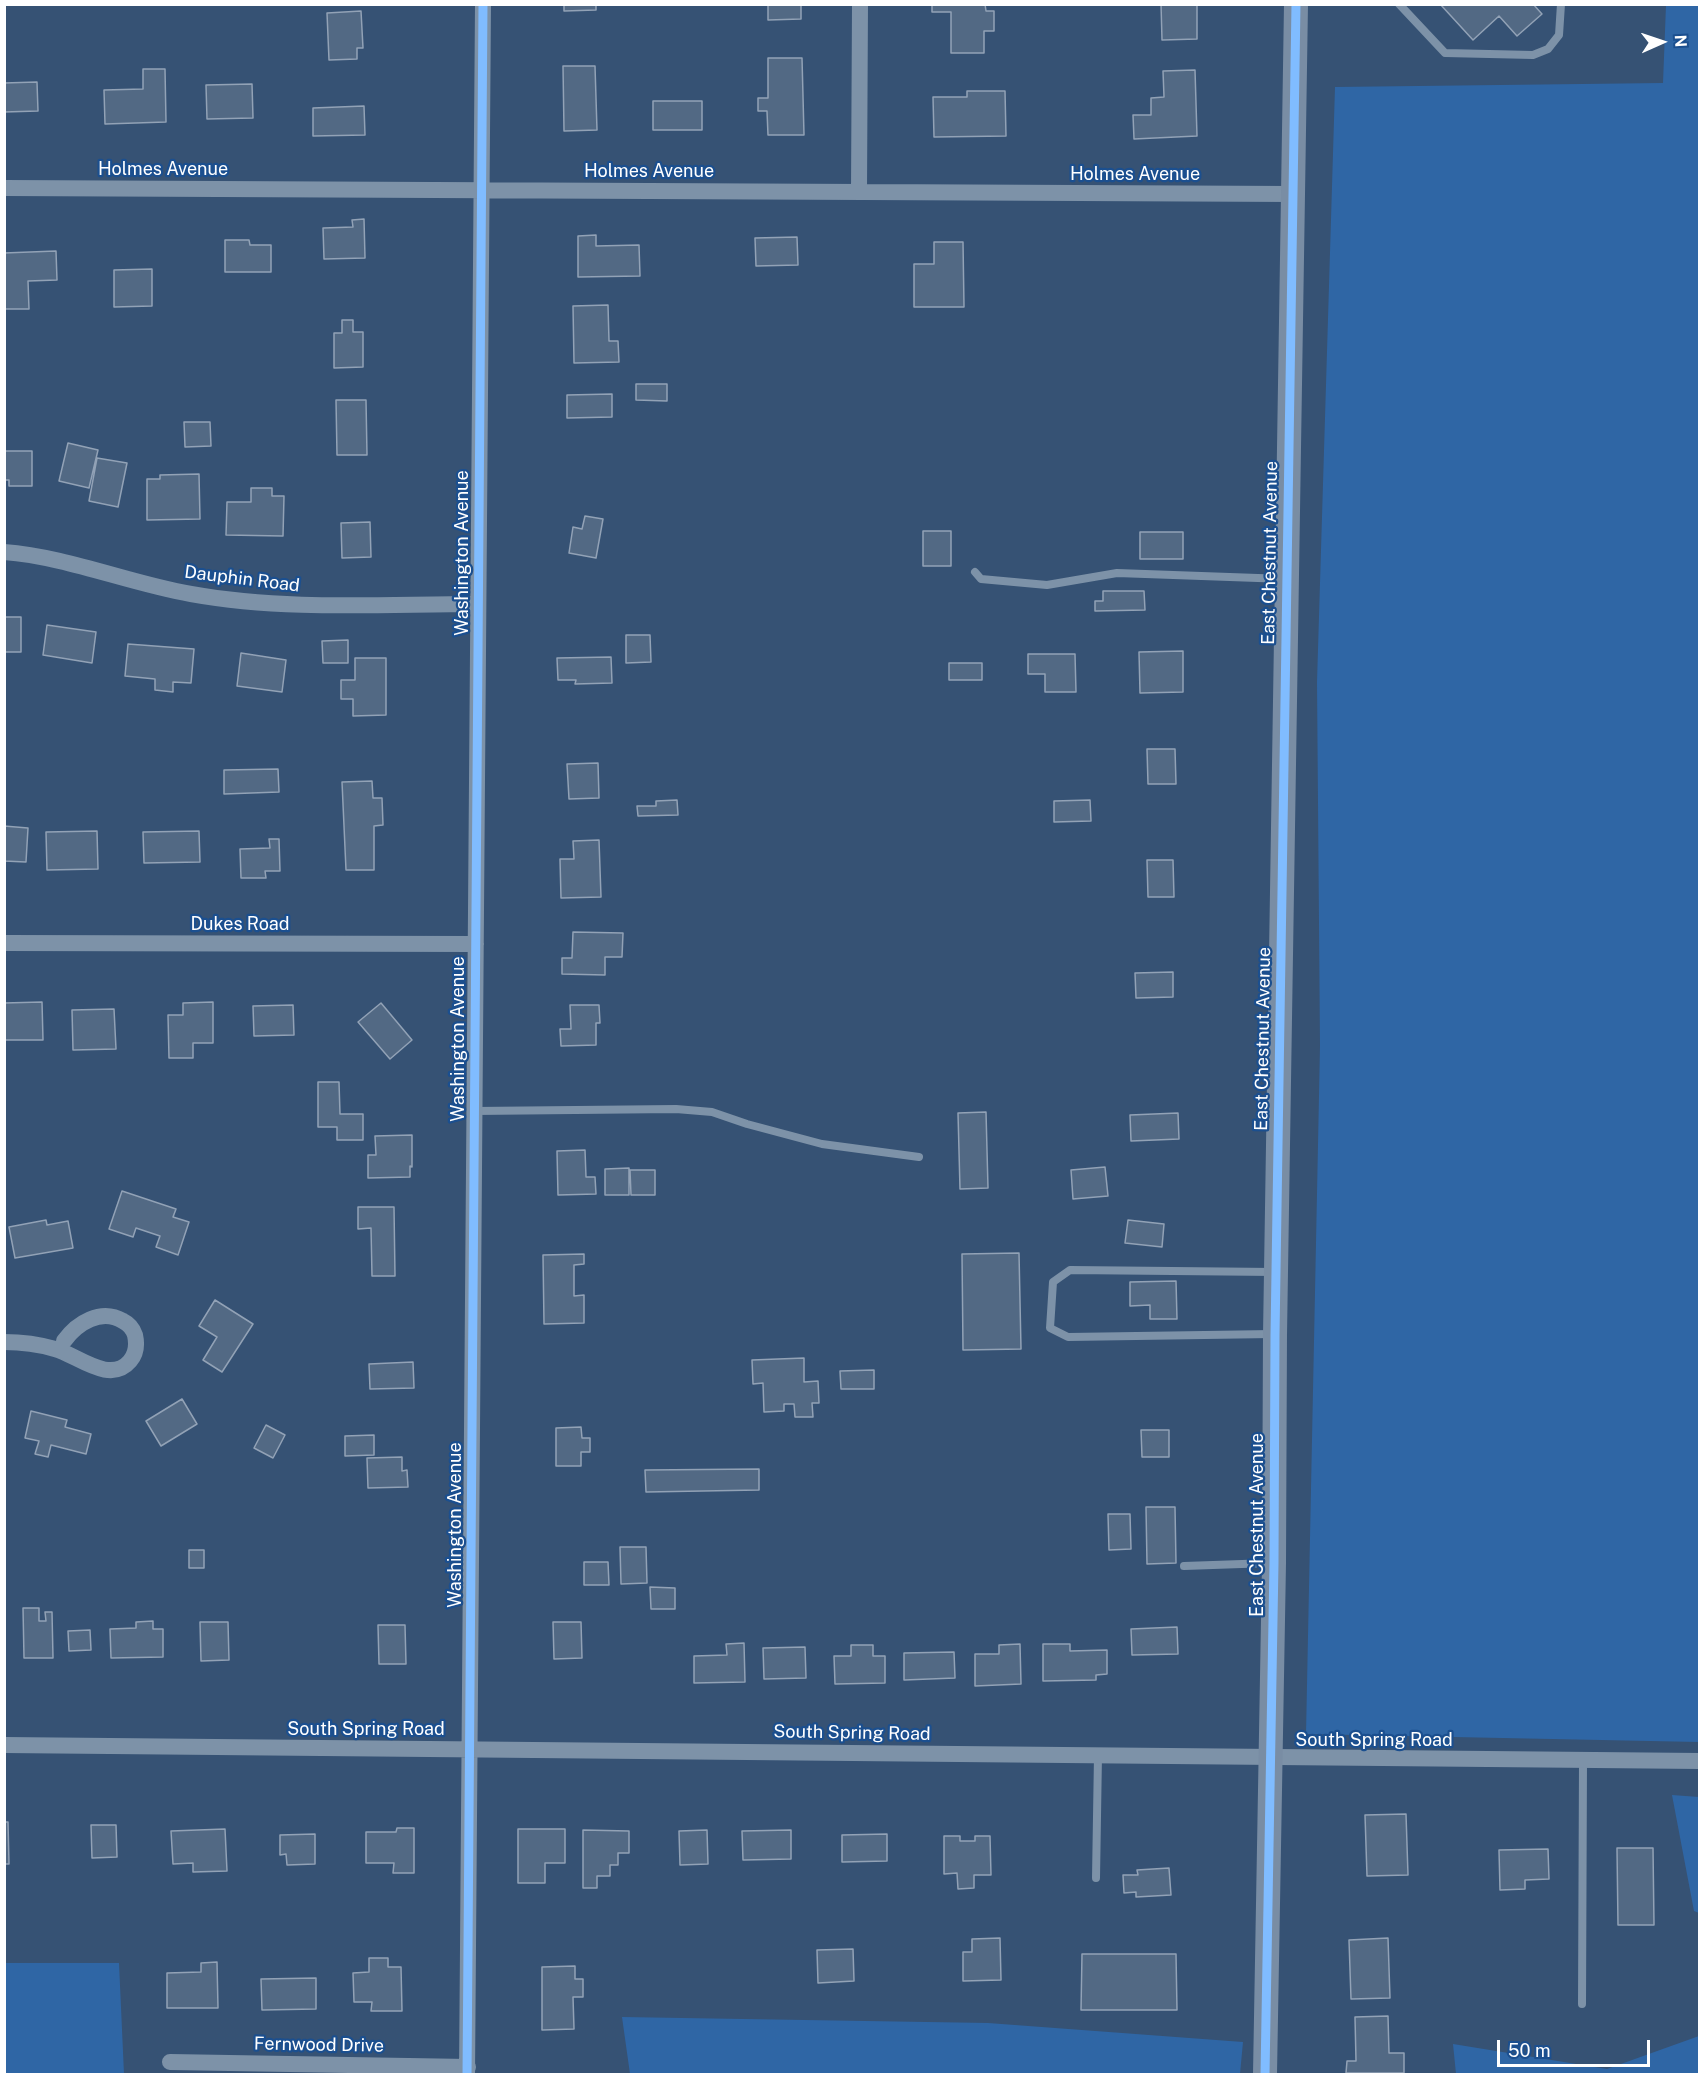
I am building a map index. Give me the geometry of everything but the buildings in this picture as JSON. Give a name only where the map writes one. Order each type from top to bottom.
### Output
[{"type":"street","name":"Washington Avenue","points":[[468,2071],[483,4]]},
{"type":"street","points":[[859,191],[860,4]]},
{"type":"street","name":"East Chestnut Avenue","points":[[1265,2074],[1296,4]]},
{"type":"street","name":"Holmes Avenue","points":[[4,188],[1293,194]]},
{"type":"street","name":"Dauphin Road","points":[[4,552],[36,555],[190,594],[265,604],[315,607],[478,604]]},
{"type":"street","name":"Dukes Road","points":[[4,943],[476,944]]},
{"type":"street","points":[[4,1342],[20,1342],[58,1350],[95,1367],[112,1371],[128,1364],[136,1349],[134,1332],[128,1324],[111,1316],[90,1319],[72,1331],[64,1341]]},
{"type":"street","name":"South Spring Road","points":[[4,1745],[1098,1755],[1269,1759],[1700,1761]]},
{"type":"street","name":"Fernwood Drive","points":[[170,2062],[468,2071]]},
{"type":"lane","points":[[1399,4],[1445,53],[1533,55],[1548,49],[1559,35],[1561,4]]},
{"type":"lane","points":[[975,572],[981,579],[1047,585],[1117,573],[1287,579]]},
{"type":"lane","points":[[474,1110],[676,1109],[712,1112],[822,1144],[919,1158]]},
{"type":"lane","points":[[1275,1334],[1068,1337],[1050,1328],[1053,1282],[1070,1270],[1276,1272]]},
{"type":"lane","points":[[1184,1566],[1274,1563]]},
{"type":"lane","points":[[1096,1878],[1098,1755]]},
{"type":"lane","points":[[1582,2004],[1583,1761]]},
{"type":"shaded area","points":[[1666,5],[1700,5],[1699,1742],[1306,1734],[1320,1046],[1317,682],[1335,87],[1663,83]]},
{"type":"shaded area","points":[[1672,1795],[1699,1797],[1699,1913],[1694,1911]]},
{"type":"shaded area","points":[[5,1963],[119,1963],[124,2074],[5,2074]]},
{"type":"shaded area","points":[[622,2017],[988,2023],[1243,2042],[1240,2074],[630,2074]]},
{"type":"shaded area","points":[[1699,2036],[1699,2074],[1456,2074],[1453,2044],[1607,2069]]},
{"type":"cycle path","points":[[467,2074],[483,4]]},
{"type":"cycle path","points":[[1265,2074],[1296,4]]}]
